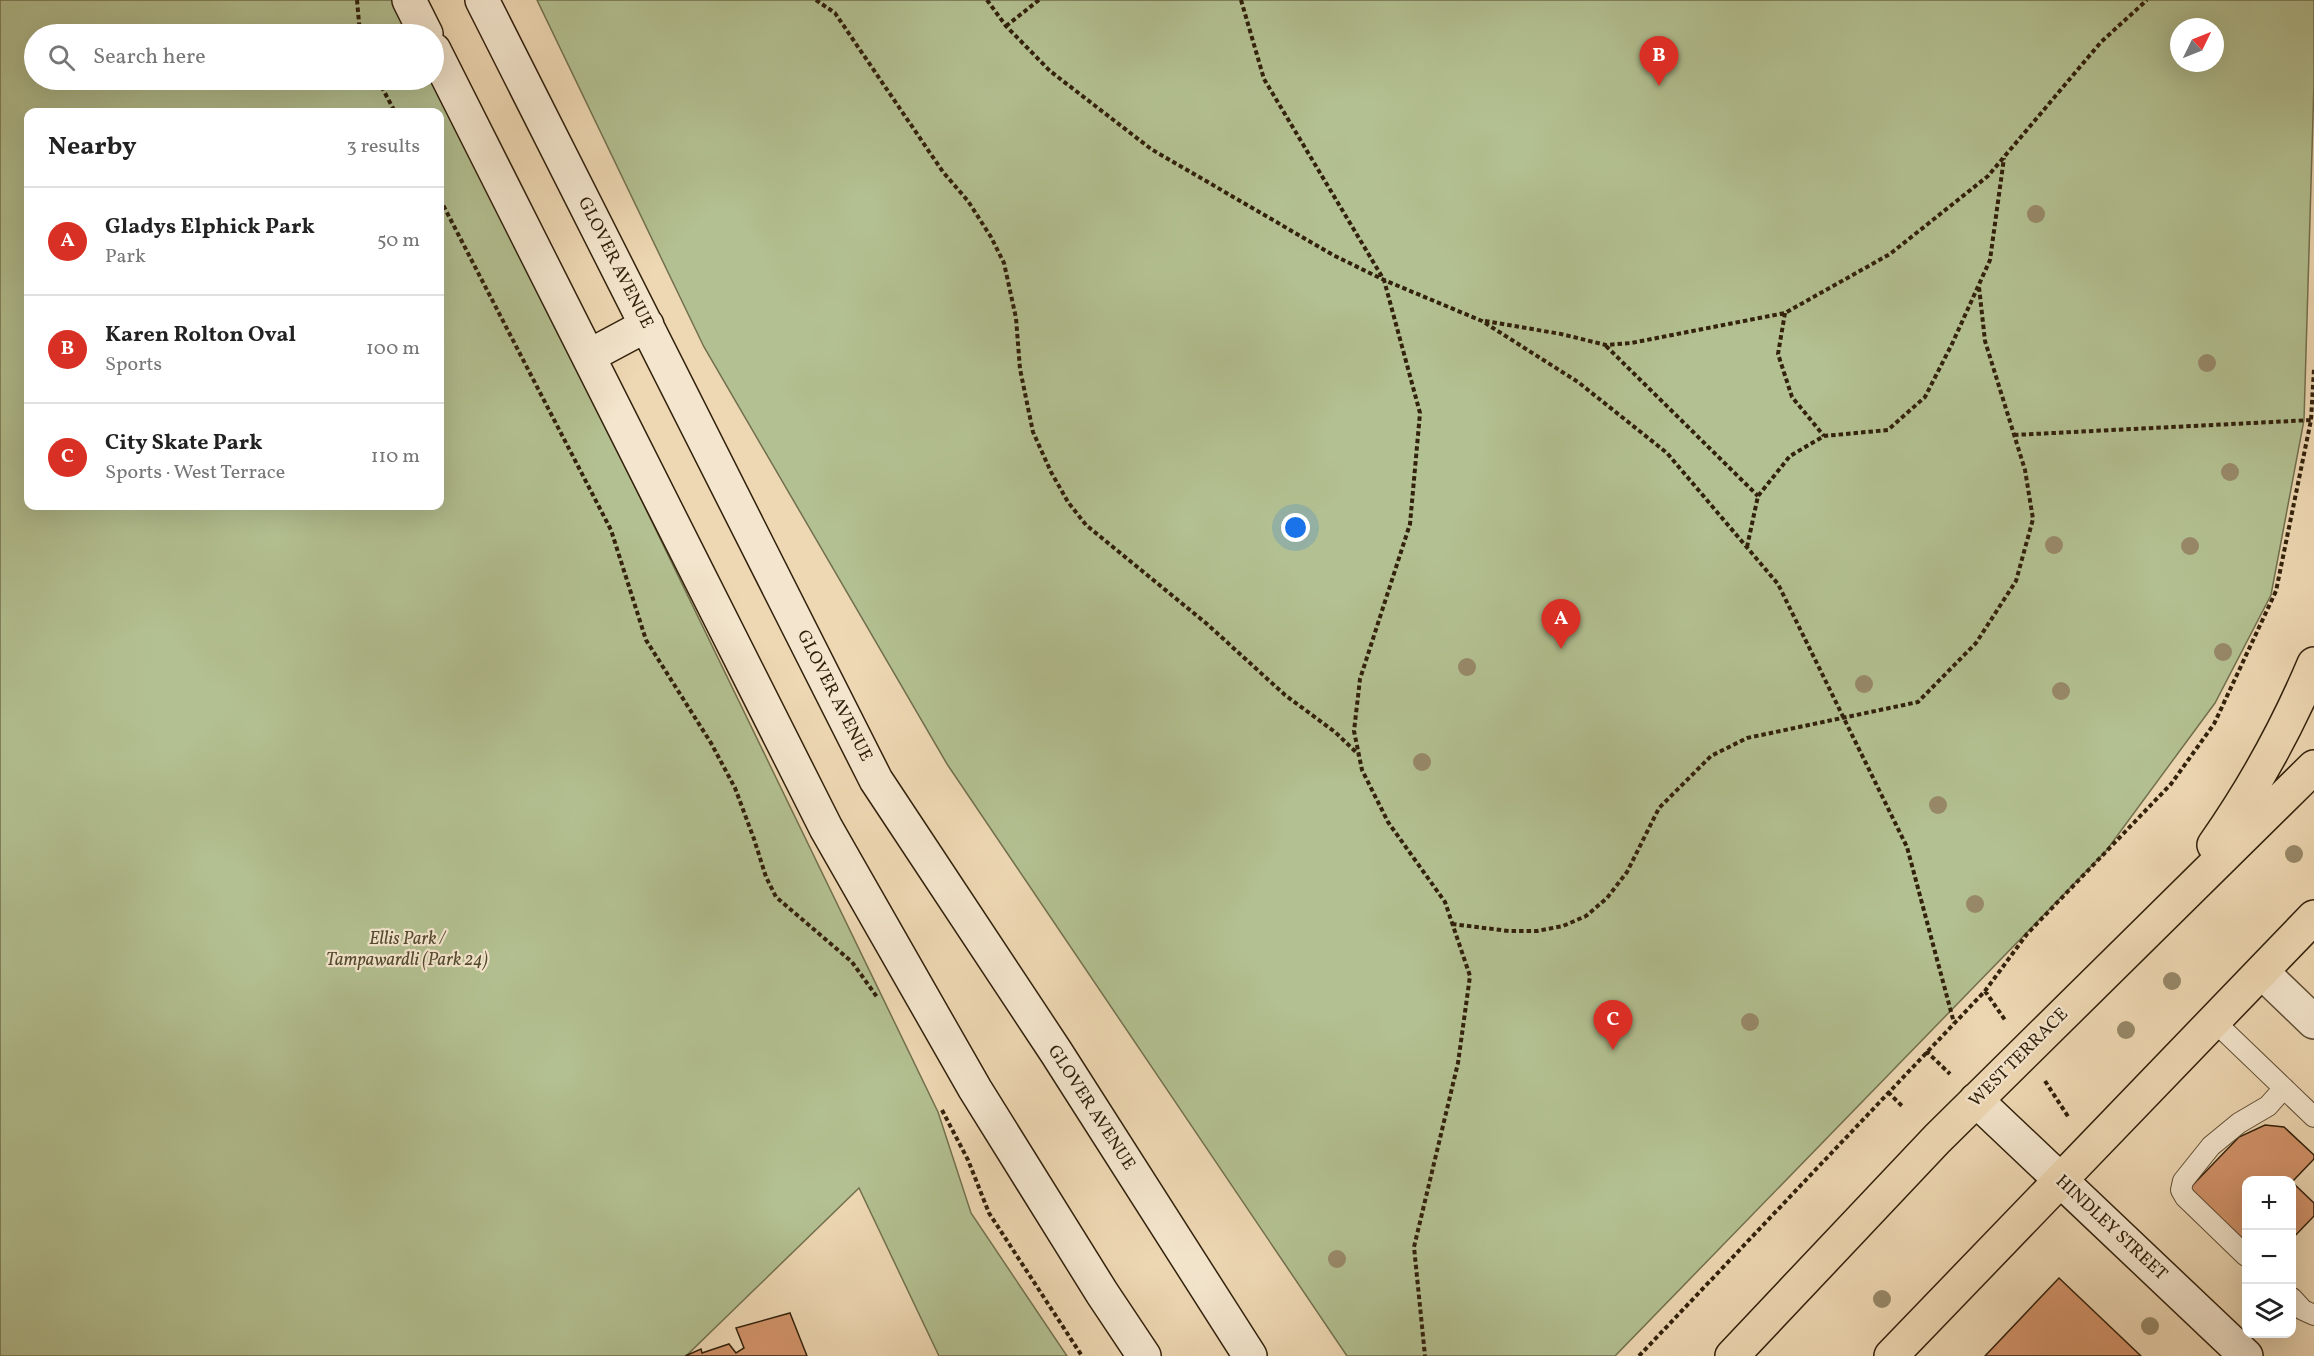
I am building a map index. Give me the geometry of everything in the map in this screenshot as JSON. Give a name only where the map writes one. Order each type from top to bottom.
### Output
[{"type":"main road","points":[[409,0],[421,24]]},
{"type":"main road","name":"GLOVER AVENUE","points":[[482,0],[876,780],[1056,1052],[1250,1356]]},
{"type":"main road","points":[[444,70],[826,828],[975,1089],[1144,1356]]},
{"type":"main road","points":[[589,356],[647,325]]},
{"type":"main road","points":[[2138,940],[2205,858],[2233,819],[2269,758],[2314,664]]},
{"type":"main road","name":"WEST TERRACE","points":[[1732,1356],[1977,1100],[2314,766]]},
{"type":"main road","points":[[1891,1356],[2314,917]]},
{"type":"main road","points":[[2262,972],[2314,1022]]},
{"type":"main road","name":"HINDLEY STREET","points":[[1977,1100],[2246,1356]]},
{"type":"lane","points":[[2215,1022],[2314,1117]]},
{"type":"lane","points":[[2242,1251],[2185,1197],[2181,1190],[2183,1181],[2211,1146],[2239,1123],[2268,1106],[2284,1088]]},
{"type":"lane","points":[[2296,1297],[2314,1298]]},
{"type":"lane","points":[[2296,1302],[2303,1310],[2314,1315]]},
{"type":"path","points":[[357,0],[359,24]]},
{"type":"path","points":[[816,0],[835,13],[943,172],[968,201],[991,237],[1004,263],[1016,318],[1020,369],[1033,432],[1068,502],[1086,525],[1207,624],[1285,695],[1335,732],[1359,756]]},
{"type":"path","points":[[987,0],[1006,26],[1050,71],[1151,149],[1333,255],[1384,280],[1482,321],[1578,382],[1667,453],[1778,584],[1907,847],[1954,1023]]},
{"type":"path","points":[[1006,26],[1039,0]]},
{"type":"path","points":[[1241,0],[1264,79],[1384,280],[1420,412],[1410,524],[1360,679],[1354,731],[1362,770],[1388,822],[1445,902],[1470,976],[1458,1063],[1414,1247],[1425,1356]]},
{"type":"path","points":[[1482,321],[1561,334],[1606,345],[1631,343],[1785,313],[1890,254],[1988,176],[2101,42],[2147,0]]},
{"type":"path","points":[[383,90],[393,108]]},
{"type":"path","points":[[1747,548],[1758,496],[1790,456],[1824,436],[1888,430],[1925,397],[1990,260],[2004,157]]},
{"type":"path","points":[[444,207],[611,530],[646,640],[711,743],[735,788],[766,877],[776,897],[852,962],[884,1006]]},
{"type":"path","points":[[1452,924],[1509,931],[1537,931],[1563,926],[1586,916],[1607,898],[1627,872],[1659,808],[1711,756],[1747,738],[1918,702],[1976,643],[2016,581],[2033,519],[2025,470],[1985,341],[1979,287]]},
{"type":"path","points":[[1785,313],[1778,354],[1792,397],[1824,436]]},
{"type":"path","points":[[1606,345],[1758,496]]},
{"type":"path","points":[[1639,1356],[1985,991],[2027,934],[2171,784],[2214,724],[2276,591],[2311,420],[2314,369]]},
{"type":"path","points":[[2014,435],[2311,420]]},
{"type":"path","points":[[1888,1092],[1902,1106]]},
{"type":"path","points":[[941,1108],[968,1160],[989,1213],[1082,1356]]},
{"type":"green space","name":"Ellis Park / Tampawardli (Park 24)","points":[[0,0],[399,0],[410,24],[24,24],[24,90],[443,90],[938,1112],[971,1213],[1067,1356],[939,1356],[859,1188],[686,1356],[0,1356]]},
{"type":"green space","points":[[537,0],[2314,0],[2314,83],[2304,420],[2271,595],[2215,703],[2106,851],[1615,1356],[1347,1356],[947,764],[704,347]]},
{"type":"building","points":[[2265,1125],[2284,1127],[2314,1155],[2314,1159],[2296,1178],[2296,1176],[2242,1176],[2242,1246],[2186,1192],[2239,1137]]},
{"type":"building","points":[[2296,1186],[2314,1203],[2314,1216],[2296,1235]]},
{"type":"building","points":[[2059,1278],[2141,1356],[1985,1356]]},
{"type":"building","points":[[790,1313],[807,1356],[685,1356],[701,1349],[702,1353],[729,1344],[736,1353],[744,1348],[736,1328]]},
{"type":"place","name":"Karen Rolton Oval","points":[[1659,86]]},
{"type":"place","name":"Gladys Elphick Park","points":[[1561,649]]},
{"type":"place","name":"City Skate Park","points":[[1613,1050]]}]
